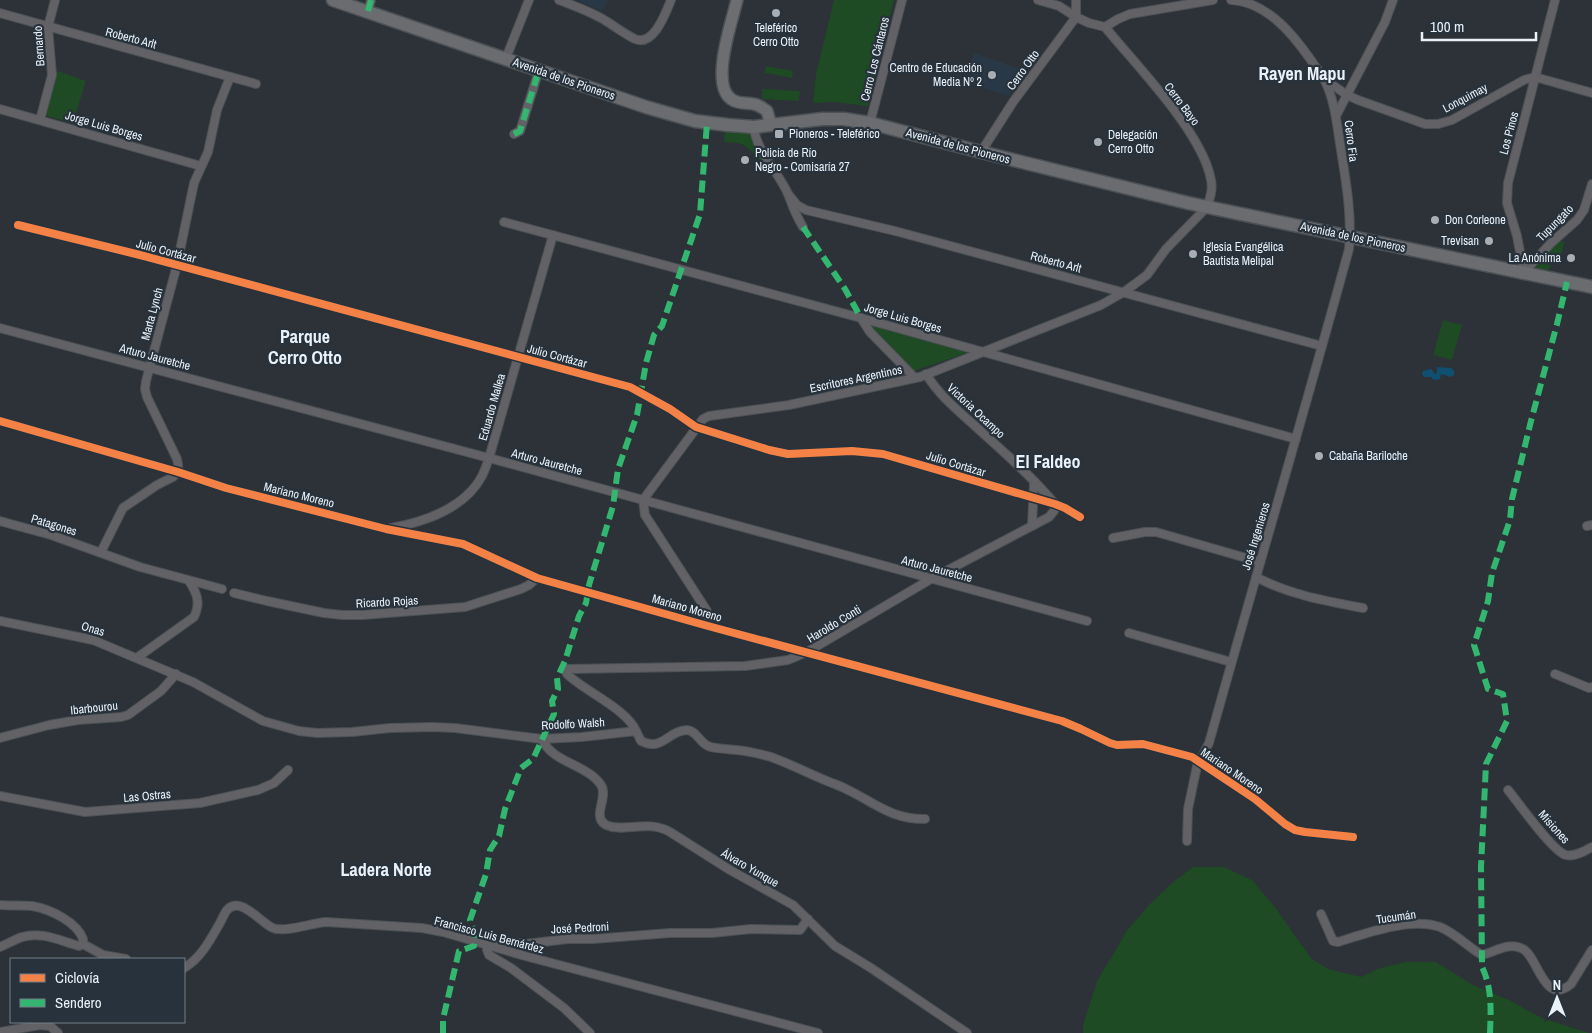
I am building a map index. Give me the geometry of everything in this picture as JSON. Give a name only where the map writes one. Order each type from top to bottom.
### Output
[{"type":"main road","name":"Avenida de los Pioneros","points":[[333,0],[370,6],[539,70],[638,105],[686,118],[728,126],[754,127],[822,119],[844,119],[870,123],[1207,207],[1592,287]]},
{"type":"main road","points":[[738,0],[722,65],[723,91],[730,99],[738,103],[757,105],[767,111],[771,125]]},
{"type":"street","name":"Bernardo","points":[[40,120],[52,75],[48,27],[55,0]]},
{"type":"street","points":[[506,58],[529,0]]},
{"type":"street","points":[[559,0],[598,16],[637,40],[645,39],[654,34],[671,0]]},
{"type":"street","name":"Cerro Los Cántaros","points":[[870,123],[902,0]]},
{"type":"street","points":[[1038,0],[1059,6],[1089,23],[1105,27],[1130,14],[1213,0]]},
{"type":"street","points":[[1076,0],[1076,17]]},
{"type":"street","name":"Lonquimay","points":[[1231,0],[1246,3],[1267,14],[1288,30],[1324,79],[1336,116]]},
{"type":"street","name":"Cerro Fia","points":[[1350,237],[1348,195],[1336,116],[1385,22],[1392,0]]},
{"type":"street","name":"Los Pinos","points":[[1524,272],[1518,236],[1507,203],[1506,192],[1555,0]]},
{"type":"street","name":"Roberto Arlt","points":[[0,13],[256,84]]},
{"type":"street","name":"Cerro Otto","points":[[981,152],[1013,102],[1076,17]]},
{"type":"street","name":"Cerro Bayo","points":[[1105,27],[1172,107],[1198,147],[1211,181],[1210,198],[1207,207]]},
{"type":"street","points":[[514,134],[520,130],[539,70]]},
{"type":"street","name":"Marta Lynch","points":[[178,472],[177,459],[147,397],[145,389],[194,183],[208,152],[217,110],[230,77]]},
{"type":"street","points":[[1535,77],[1592,93]]},
{"type":"street","name":"Lonquimay","points":[[1324,79],[1347,95],[1425,124],[1438,124],[1452,120],[1524,80],[1535,77]]},
{"type":"street","name":"Jorge Luis Borges","points":[[0,109],[201,166]]},
{"type":"street","points":[[754,127],[756,138],[788,194],[794,212],[803,227]]},
{"type":"street","name":"Tupungato","points":[[1524,272],[1551,243],[1577,220],[1584,210],[1592,184]]},
{"type":"street","name":"Roberto Arlt","points":[[788,194],[798,205],[806,210],[904,234],[1322,346]]},
{"type":"street","name":"Escritores Argentinos","points":[[643,500],[696,428],[709,416],[788,404],[915,378],[985,353],[1101,305],[1124,292],[1147,275],[1166,249],[1207,207]]},
{"type":"street","name":"Jorge Luis Borges","points":[[504,222],[1296,439]]},
{"type":"street","name":"Julio Cortázar","points":[[18,225],[176,265],[630,387],[670,409],[696,428],[769,450],[788,454],[852,451],[883,454],[1055,504],[1080,517]]},
{"type":"street","name":"Eduardo Mallea","points":[[386,529],[425,520],[449,508],[467,495],[482,476],[490,458],[553,236]]},
{"type":"street","name":"José Ingenieros","points":[[1187,840],[1188,809],[1200,761],[1209,742],[1296,439],[1349,249],[1350,237]]},
{"type":"street","points":[[860,318],[870,332],[915,378]]},
{"type":"street","name":"Arturo Jauretche","points":[[0,328],[490,458],[1086,621]]},
{"type":"street","name":"Victoria Ocampo","points":[[926,374],[943,398],[1055,504]]},
{"type":"street","name":"Mariano Moreno","points":[[0,421],[178,472],[226,488],[386,529],[463,544],[537,578],[1062,721],[1117,745],[1143,744],[1192,757],[1255,799],[1284,824],[1295,830],[1353,837]]},
{"type":"street","points":[[178,472],[173,477],[122,508],[101,552],[140,567],[222,590]]},
{"type":"street","points":[[1032,526],[1034,483]]},
{"type":"street","points":[[643,500],[645,515],[707,611],[708,626]]},
{"type":"street","name":"Haroldo Conti","points":[[636,731],[631,723],[613,707],[572,679],[567,674],[568,669],[745,666],[788,660],[807,652],[931,579],[1049,517],[1054,512],[1055,504]]},
{"type":"street","name":"Patagones","points":[[0,521],[52,535],[101,552]]},
{"type":"street","points":[[1113,538],[1145,532],[1156,532],[1260,562]]},
{"type":"street","points":[[1256,577],[1274,586],[1309,597],[1363,608]]},
{"type":"street","name":"Ricardo Rojas","points":[[234,593],[267,602],[324,613],[342,615],[383,614],[465,607],[521,589],[537,578]]},
{"type":"street","points":[[138,657],[194,617],[197,611],[197,596],[189,581]]},
{"type":"street","name":"Onas","points":[[0,621],[93,640],[176,674]]},
{"type":"street","points":[[1129,633],[1231,662]]},
{"type":"street","name":"Rodolfo Walsh","points":[[176,674],[263,721],[299,731],[317,733],[352,732],[390,728],[432,727],[542,738],[582,737],[636,731]]},
{"type":"street","name":"Ibarbourou","points":[[0,738],[49,725],[128,715],[161,691],[176,674]]},
{"type":"street","points":[[1555,674],[1588,688],[1592,687]]},
{"type":"street","points":[[636,731],[641,741],[653,744],[664,741],[684,730],[690,731],[695,733],[703,743],[710,747],[738,750],[770,757],[846,788],[896,816],[910,819],[925,819]]},
{"type":"street","name":"Álvaro Yunque","points":[[542,738],[544,744],[554,754],[575,765],[602,786],[600,818],[607,825],[615,827],[661,827],[730,870],[793,905],[823,936],[842,951],[967,1033]]},
{"type":"street","name":"Las Ostras","points":[[0,796],[85,812],[200,803],[258,790],[274,783],[288,770]]},
{"type":"street","name":"Misiones","points":[[1508,790],[1535,824],[1564,855],[1573,855],[1592,847]]},
{"type":"street","points":[[0,905],[34,906],[64,918],[72,923],[82,935],[83,944]]},
{"type":"street","name":"Francisco Luis Bernárdez","points":[[185,967],[200,955],[228,909],[237,905],[244,907],[273,928],[283,930],[326,922],[422,928],[443,932],[525,956],[818,1033]]},
{"type":"street","name":"Tucumán","points":[[1321,914],[1330,938],[1338,942],[1372,931],[1416,924],[1440,927],[1482,955],[1506,947],[1524,949],[1551,988],[1558,989],[1567,988],[1571,984],[1592,950]]},
{"type":"street","name":"José Pedroni","points":[[488,944],[497,940],[525,944],[562,939],[593,939],[670,933],[712,933],[751,929],[788,931],[800,930],[808,919]]},
{"type":"street","points":[[0,947],[22,937],[38,935],[79,946],[83,944],[103,955],[120,958]]},
{"type":"street","points":[[488,944],[487,950],[494,960],[511,968],[564,1008],[590,1033]]},
{"type":"street","points":[[0,1032],[40,1025],[50,1026],[58,1033]]},
{"type":"shaded area","points":[[577,0],[608,0],[602,11]]},
{"type":"shaded area","name":"Centro de Educación Media Nº 2","points":[[974,53],[1021,69],[1009,96],[964,82]]},
{"type":"green space","points":[[834,0],[894,0],[868,106],[833,102],[813,103],[816,74]]},
{"type":"green space","points":[[766,66],[793,71],[792,78],[765,73]]},
{"type":"green space","points":[[58,71],[86,81],[73,123],[47,116],[52,75]]},
{"type":"green space","points":[[762,89],[800,91],[799,101],[762,99]]},
{"type":"green space","points":[[725,129],[752,130],[752,138],[764,156],[761,161],[746,146],[738,143],[724,142]]},
{"type":"green space","points":[[1559,241],[1564,242],[1561,257],[1551,255],[1548,265],[1552,266],[1544,273],[1534,270],[1537,263]]},
{"type":"green space","points":[[1443,320],[1462,325],[1452,360],[1433,355]]},
{"type":"green space","points":[[872,324],[972,351],[914,371],[872,328]]},
{"type":"green space","points":[[1193,867],[1224,867],[1252,880],[1275,907],[1311,958],[1328,969],[1361,977],[1377,969],[1405,962],[1436,962],[1473,985],[1509,1000],[1542,1018],[1589,1033],[1083,1033],[1083,1025],[1097,981],[1128,929],[1173,882]]},
{"type":"water","points":[[1437,367],[1451,368],[1454,371],[1454,375],[1451,377],[1441,374],[1440,379],[1434,380],[1431,377],[1424,377],[1422,374],[1423,371],[1431,369],[1435,374],[1437,373]]},
{"type":"marked path","points":[[368,11],[371,0]]},
{"type":"marked path","points":[[514,134],[520,131],[539,70]]},
{"type":"marked path","points":[[443,1033],[443,1019],[459,951],[474,946],[475,935],[470,920],[486,874],[490,850],[499,836],[505,809],[521,768],[533,759],[554,714],[552,701],[558,689],[557,678],[565,661],[579,616],[586,603],[589,585],[613,506],[618,469],[637,415],[646,363],[654,335],[662,326],[700,214],[707,123]]},
{"type":"marked path","points":[[803,227],[845,289],[861,318]]},
{"type":"marked path","points":[[1490,1033],[1491,1007],[1488,983],[1482,967],[1481,867],[1486,764],[1507,721],[1503,694],[1488,689],[1474,645],[1488,601],[1492,573],[1510,520],[1512,499],[1567,282]]},
{"type":"cycle path","points":[[18,225],[144,256],[630,387],[670,409],[696,427],[769,450],[788,454],[852,451],[883,454],[1055,504],[1080,517]]},
{"type":"cycle path","points":[[0,421],[178,472],[226,488],[386,529],[463,544],[537,578],[1062,721],[1117,745],[1143,744],[1192,757],[1255,799],[1295,830],[1353,837]]},
{"type":"place","name":"Teleférico Cerro Otto","points":[[776,13]]},
{"type":"place","name":"Centro de Educación Media Nº 2","points":[[992,75]]},
{"type":"place","name":"Pioneros - Teleférico","points":[[779,134]]},
{"type":"place","name":"Delegación Cerro Otto","points":[[1098,142]]},
{"type":"place","name":"Policía de Río Negro - Comisaría 27","points":[[745,160]]},
{"type":"place","name":"Don Corleone","points":[[1435,220]]},
{"type":"place","name":"Trevisan","points":[[1489,241]]},
{"type":"place","name":"Iglesia Evangélica Bautista Melipal","points":[[1193,254]]},
{"type":"place","name":"La Anónima","points":[[1571,258]]},
{"type":"place","name":"Cabaña Bariloche","points":[[1319,456]]},
{"type":"district","name":"Rayen Mapu","points":[[1302,73]]},
{"type":"district","name":"Parque Cerro Otto","points":[[305,346]]},
{"type":"district","name":"El Faldeo","points":[[1048,461]]},
{"type":"district","name":"Ladera Norte","points":[[386,869]]}]
